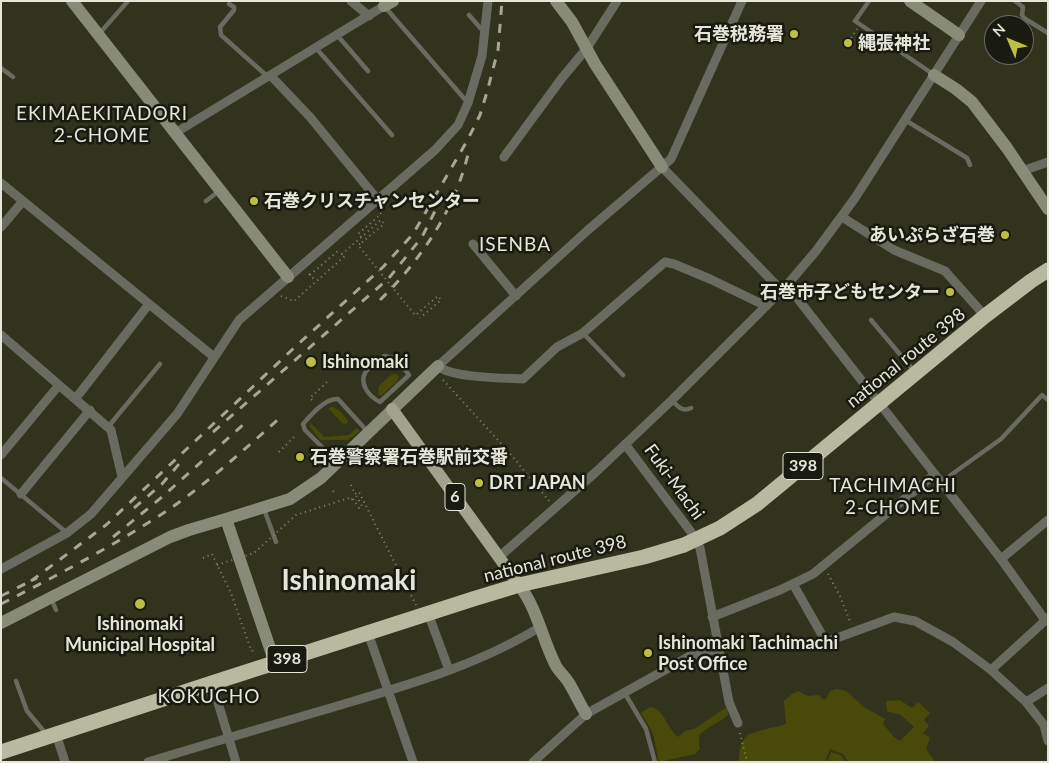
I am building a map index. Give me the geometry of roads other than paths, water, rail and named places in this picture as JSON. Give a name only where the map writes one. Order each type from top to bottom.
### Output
[{"type":"highway","name":"national route 398","points":[[1,752],[368,633],[422,610],[519,585],[644,557],[696,540],[720,528],[757,504],[985,316],[1048,270]]},
{"type":"main road","name":"6","points":[[388,404],[519,585]]},
{"type":"street","points":[[72,1],[288,277]]},
{"type":"street","points":[[351,1],[369,16]]},
{"type":"street","points":[[1,569],[66,533],[91,514],[177,414],[239,320],[377,204],[458,126],[468,103],[482,56],[486,34],[488,1]]},
{"type":"street","points":[[556,1],[572,22],[607,84],[662,167],[784,288],[880,403],[1046,619],[991,670]]},
{"type":"street","points":[[504,157],[562,78],[587,48],[617,1]]},
{"type":"street","points":[[1,623],[170,537],[290,499],[320,478],[368,432],[388,404],[440,372],[516,296],[588,230],[662,167],[675,153],[698,97],[742,1]]},
{"type":"street","points":[[910,1],[959,35]]},
{"type":"street","points":[[498,558],[672,400],[784,288],[842,217],[981,1]]},
{"type":"street","points":[[175,133],[389,4]]},
{"type":"street","points":[[934,75],[972,102],[1048,209]]},
{"type":"street","points":[[270,76],[310,117],[377,204]]},
{"type":"street","points":[[1022,171],[1048,162]]},
{"type":"street","points":[[1,183],[214,357]]},
{"type":"street","points":[[1,227],[23,201]]},
{"type":"street","points":[[842,217],[894,250],[945,271],[985,316]]},
{"type":"street","points":[[473,244],[516,296]]},
{"type":"street","points":[[440,372],[523,379],[557,347],[583,333],[665,262],[674,264],[766,306]]},
{"type":"street","points":[[76,398],[150,304]]},
{"type":"street","points":[[1,335],[108,427],[113,433],[122,477]]},
{"type":"street","points":[[1,455],[59,384]]},
{"type":"street","points":[[21,494],[90,410]]},
{"type":"street","name":"Fuki-Machi","points":[[625,444],[696,540]]},
{"type":"street","points":[[712,617],[813,574],[935,474]]},
{"type":"street","points":[[226,519],[275,664]]},
{"type":"street","points":[[1000,559],[1048,520]]},
{"type":"street","points":[[696,540],[700,548],[700,563],[729,702],[738,723]]},
{"type":"street","points":[[793,584],[826,642],[894,617],[915,621],[953,642],[991,670],[1026,702],[1044,725],[1048,740]]},
{"type":"street","points":[[519,585],[527,595],[537,616],[556,667],[568,681],[586,714]]},
{"type":"street","points":[[422,610],[449,670]]},
{"type":"street","points":[[148,762],[388,691],[449,670],[497,650],[540,628]]},
{"type":"street","points":[[368,633],[414,762]]},
{"type":"street","points":[[533,762],[586,714],[690,656],[719,649]]},
{"type":"street","points":[[212,683],[236,762]]},
{"type":"street","points":[[1026,702],[1048,688]]},
{"type":"street","points":[[53,736],[65,762]]},
{"type":"lane","points":[[99,35],[128,1]]},
{"type":"lane","points":[[869,1],[855,21],[934,75]]},
{"type":"lane","points":[[1015,1],[1023,7],[1022,15],[1024,18],[1048,32]]},
{"type":"lane","points":[[230,4],[234,7],[234,10],[220,27],[220,35],[270,76]]},
{"type":"lane","points":[[389,4],[468,103]]},
{"type":"lane","points":[[470,15],[486,34]]},
{"type":"lane","points":[[337,35],[368,71]]},
{"type":"lane","points":[[316,48],[392,135]]},
{"type":"lane","points":[[1,68],[13,78]]},
{"type":"lane","points":[[905,120],[966,158],[970,166]]},
{"type":"lane","points":[[206,201],[220,190]]},
{"type":"lane","points":[[871,320],[916,374]]},
{"type":"lane","points":[[583,333],[623,375]]},
{"type":"lane","points":[[384,356],[396,358],[409,375],[388,404],[376,400],[365,389],[363,381],[366,372],[384,356]]},
{"type":"lane","points":[[108,427],[160,364]]},
{"type":"lane","points":[[941,482],[1001,439],[1042,395],[1048,400]]},
{"type":"lane","points":[[337,462],[304,430],[303,424],[306,420],[329,400],[338,399],[368,432]]},
{"type":"lane","points":[[672,400],[680,409],[686,410],[691,408]]},
{"type":"lane","points":[[1,478],[66,533]]},
{"type":"lane","points":[[264,508],[276,542]]},
{"type":"lane","points":[[51,597],[56,610]]},
{"type":"lane","points":[[16,681],[27,711],[53,736]]},
{"type":"lane","points":[[624,692],[646,729],[655,762]]},
{"type":"railway","points":[[31,581],[106,525],[383,267],[413,234],[480,115],[498,50],[502,1]]},
{"type":"railway","points":[[380,300],[410,267],[435,231],[456,192],[469,150]]},
{"type":"railway","points":[[213,432],[389,278],[422,237],[438,205]]},
{"type":"railway","points":[[1,604],[86,559],[168,510],[213,476],[283,415]]},
{"type":"railway","points":[[113,537],[162,497],[245,423]]},
{"type":"railway","points":[[134,508],[162,484],[179,464]]},
{"type":"railway","points":[[1,596],[37,578]]},
{"type":"place","name":"石巻税務署","points":[[794,34]]},
{"type":"place","name":"縄張神社","points":[[848,43]]},
{"type":"place","name":"石巻クリスチャンセンター","points":[[254,201]]},
{"type":"place","name":"あいぷらざ石巻","points":[[1005,235]]},
{"type":"place","name":"石巻市子どもセンター","points":[[950,292]]},
{"type":"place","name":"Ishinomaki","points":[[311,362]]},
{"type":"place","name":"石巻警察署石巻駅前交番","points":[[300,457]]},
{"type":"place","name":"DRT JAPAN","points":[[479,483]]},
{"type":"place","name":"Ishinomaki Municipal Hospital","points":[[140,604]]},
{"type":"place","name":"Ishinomaki Tachimachi Post Office","points":[[648,653]]},
{"type":"district","name":"EKIMAEKITADORI 2-CHOME","points":[[102,125]]},
{"type":"district","name":"ISENBA","points":[[515,245]]},
{"type":"district","name":"TACHIMACHI 2-CHOME","points":[[893,497]]},
{"type":"district","name":"Ishinomaki","points":[[349,581]]},
{"type":"district","name":"KOKUCHO","points":[[209,697]]}]
